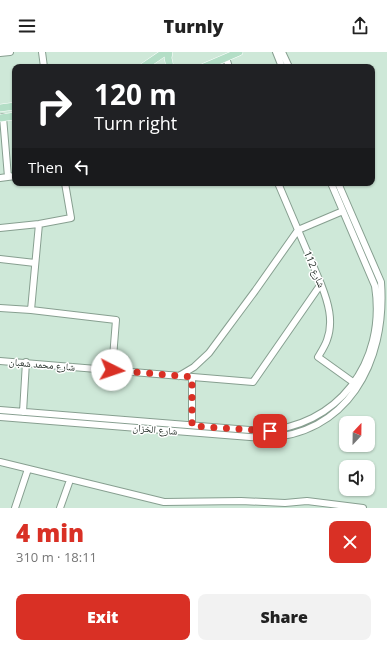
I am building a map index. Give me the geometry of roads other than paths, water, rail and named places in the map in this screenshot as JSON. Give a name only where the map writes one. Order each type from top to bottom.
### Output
[{"type":"main road","points":[[147,64],[165,52]]},
{"type":"main road","points":[[169,52],[169,64]]},
{"type":"main road","points":[[211,64],[239,52]]},
{"type":"main road","points":[[0,108],[12,106]]},
{"type":"main road","points":[[1,118],[12,116]]},
{"type":"street","points":[[0,53],[10,52]]},
{"type":"street","points":[[42,52],[44,64]]},
{"type":"street","points":[[276,52],[281,64]]},
{"type":"street","points":[[282,52],[287,64]]},
{"type":"street","points":[[226,58],[228,64]]},
{"type":"street","points":[[1,118],[8,177]]},
{"type":"street","points":[[0,178],[12,176]]},
{"type":"street","points":[[0,228],[38,224],[71,218],[66,186]]},
{"type":"street","name":"شارع 112","points":[[279,186],[326,297],[330,315],[330,328],[327,340],[318,357],[356,384]]},
{"type":"street","name":"شارع الخزان","points":[[0,417],[192,426],[261,431],[288,428],[305,423],[329,410],[342,400],[366,370],[375,350],[379,329],[379,307],[375,286],[332,186]]},
{"type":"street","points":[[339,186],[381,282],[386,306],[386,326]]},
{"type":"street","points":[[179,376],[194,367],[209,353],[298,230],[343,211]]},
{"type":"street","points":[[32,310],[38,224]]},
{"type":"street","points":[[0,259],[35,263]]},
{"type":"street","points":[[179,376],[253,382],[321,284]]},
{"type":"street","points":[[0,308],[32,310],[116,320],[112,370]]},
{"type":"street","name":"شارع محمد شعبان","points":[[0,361],[179,376]]},
{"type":"street","points":[[23,412],[26,362]]},
{"type":"street","points":[[192,377],[192,426]]},
{"type":"street","name":"شارع الخزان","points":[[0,410],[263,438],[289,435],[314,428],[337,415],[356,397],[369,380]]},
{"type":"street","points":[[0,462],[164,502],[241,501],[284,505],[307,501],[363,508]]},
{"type":"street","points":[[15,508],[28,469]]},
{"type":"street","points":[[60,508],[70,480]]},
{"type":"street","points":[[238,508],[241,501]]}]
